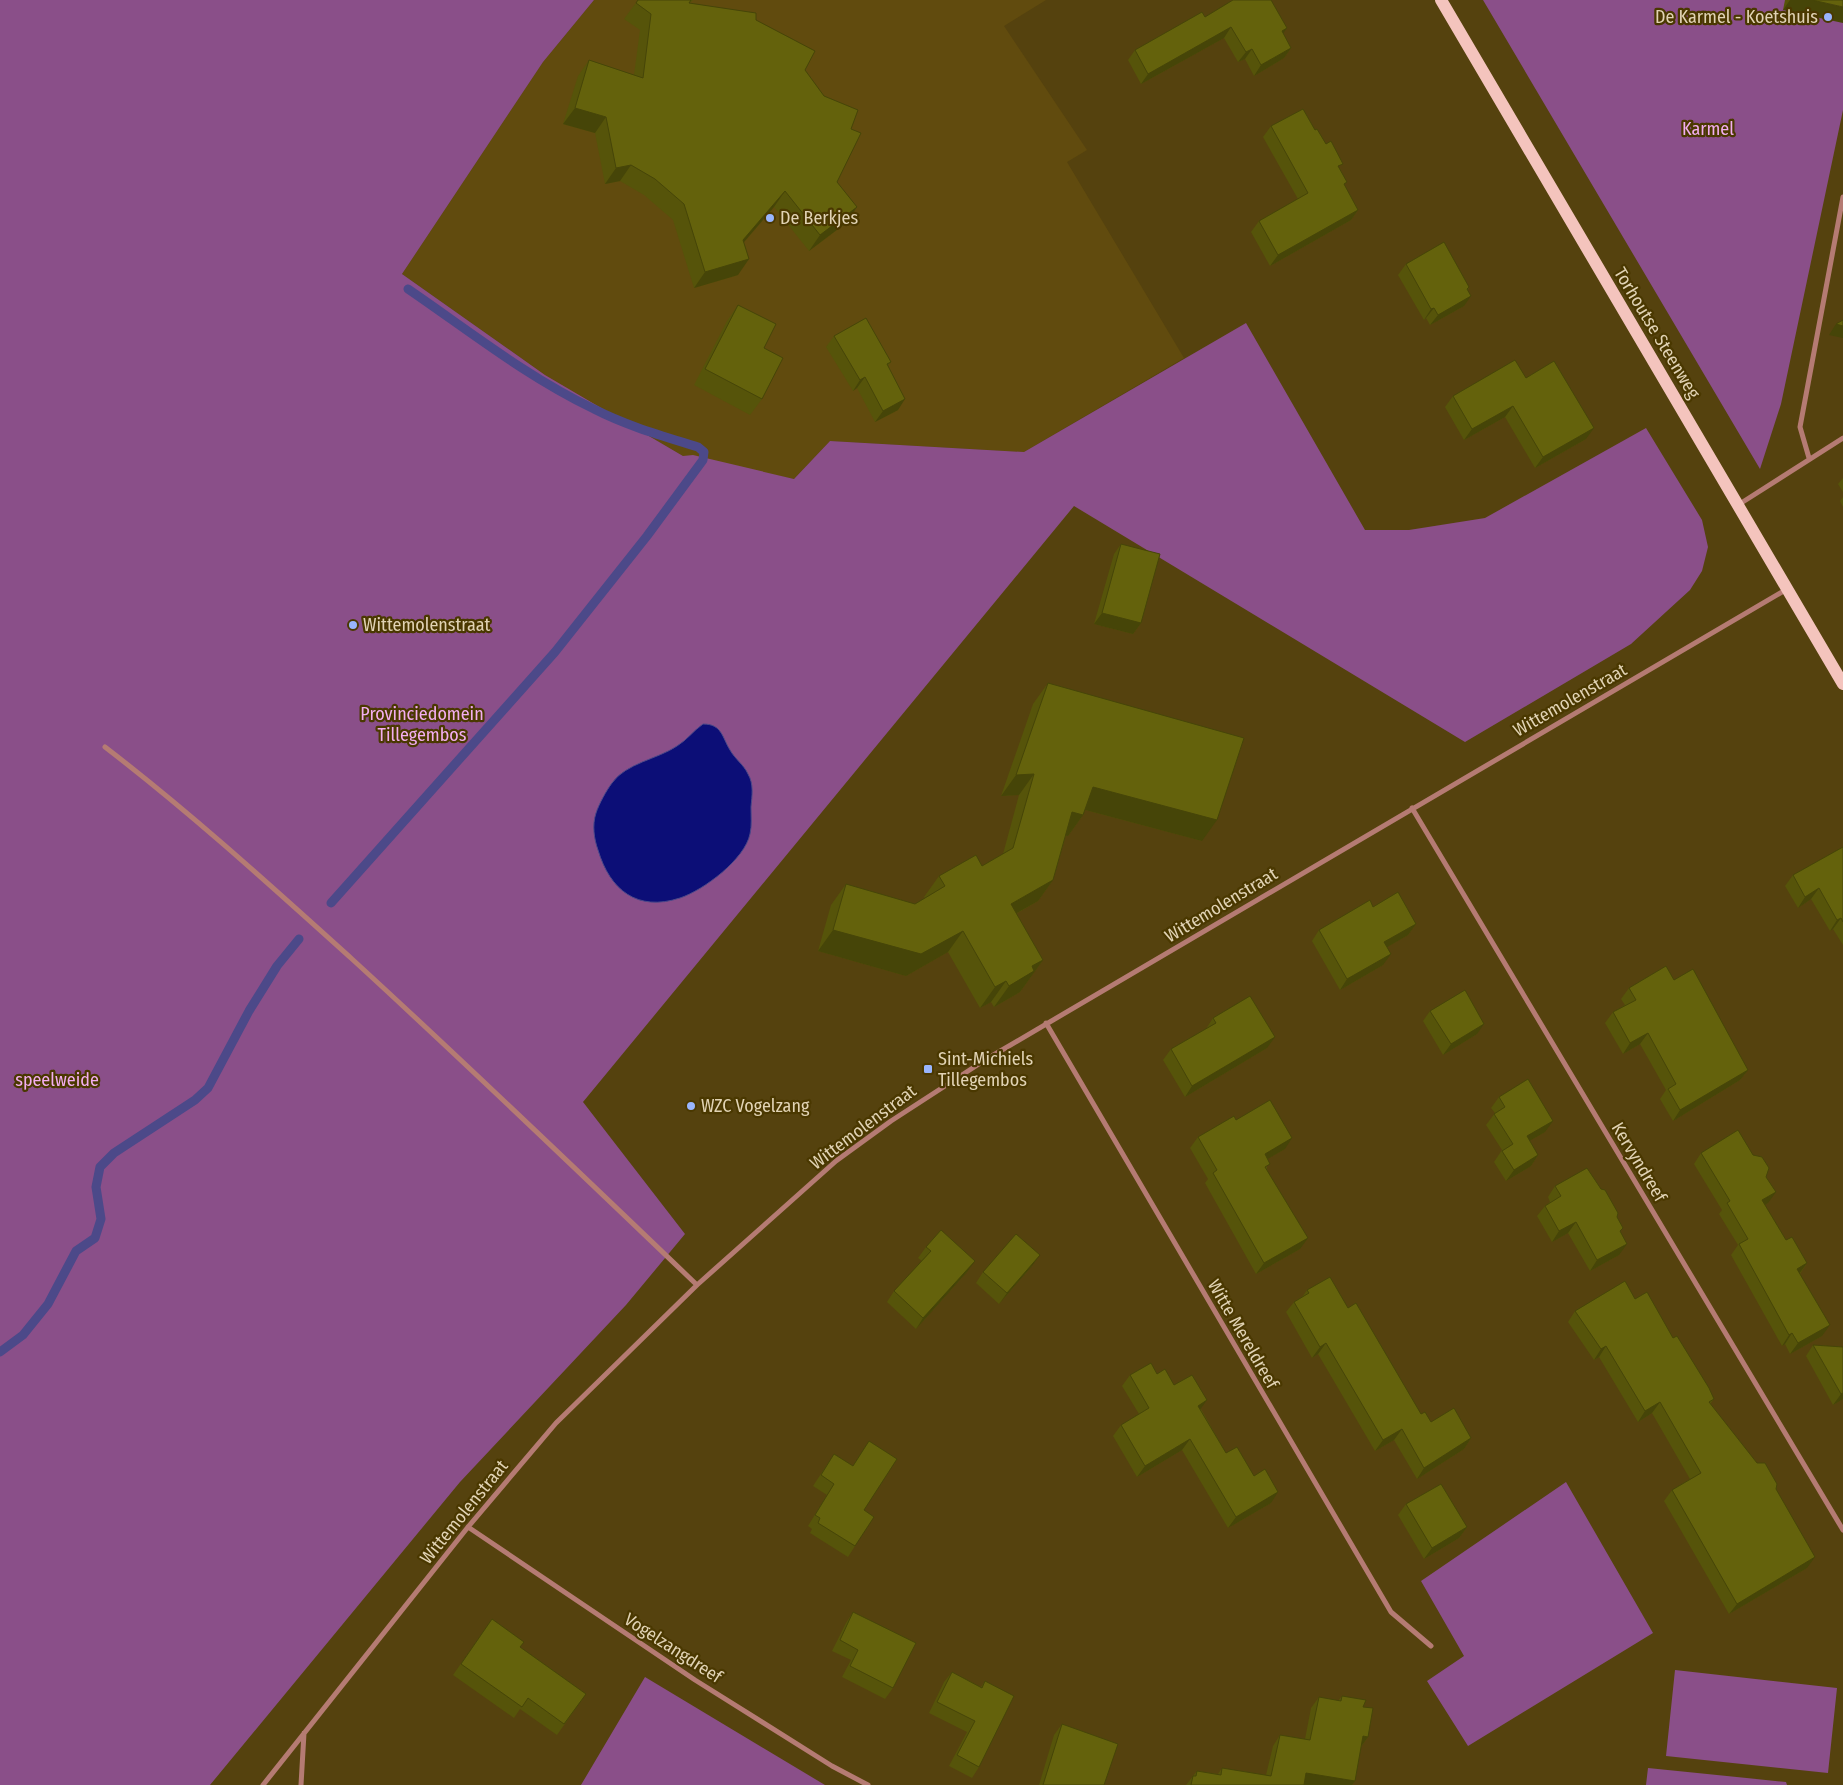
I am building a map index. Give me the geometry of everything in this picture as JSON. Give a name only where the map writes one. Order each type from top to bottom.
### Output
[{"type":"main road","name":"Torhoutse Steenweg","points":[[1441,0],[1843,684]]},
{"type":"street","points":[[1808,458],[1800,427],[1843,197]]},
{"type":"street","points":[[1738,505],[1808,458],[1843,438]]},
{"type":"street","name":"Wittemolenstraat","points":[[263,1785],[468,1527],[556,1424],[697,1285],[844,1156],[926,1096],[1412,808],[1787,589]]},
{"type":"street","points":[[105,747],[168,796],[226,845],[434,1035],[697,1285]]},
{"type":"street","name":"Kervyndreef","points":[[1412,808],[1843,1530]]},
{"type":"street","name":"Witte Mereldreef","points":[[1046,1024],[1391,1612],[1431,1646]]},
{"type":"street","name":"Vogelzangdreef","points":[[468,1527],[673,1666],[832,1766],[868,1785]]},
{"type":"street","points":[[301,1785],[304,1732]]},
{"type":"shaded area","name":"De Berkjes","points":[[594,0],[1046,0],[1004,26],[1087,150],[1067,162],[1184,358],[1024,452],[830,441],[794,479],[683,456],[545,375],[402,274],[543,62]]},
{"type":"shaded area","points":[[703,724],[714,726],[721,732],[732,753],[750,778],[752,790],[751,824],[747,844],[722,872],[690,894],[665,902],[638,900],[618,886],[603,864],[594,832],[597,809],[607,790],[618,776],[634,766],[669,751]]},
{"type":"green space","name":"Provinciedomein Tillegembos","points":[[0,0],[594,0],[543,62],[402,274],[545,375],[683,456],[693,455],[794,479],[830,441],[1024,452],[1246,323],[1365,530],[1409,530],[1485,518],[1646,428],[1702,520],[1708,547],[1702,571],[1690,590],[1631,644],[1465,742],[1074,506],[583,1102],[685,1234],[626,1305],[460,1482],[210,1785],[0,1785]]},
{"type":"green space","name":"Karmel","points":[[1483,0],[1843,0],[1843,110],[1781,404],[1760,469]]},
{"type":"green space","points":[[1566,1482],[1653,1633],[1468,1746],[1427,1681],[1464,1656],[1421,1581]]},
{"type":"green space","points":[[1675,1670],[1837,1688],[1828,1773],[1666,1756]]},
{"type":"green space","points":[[645,1677],[825,1785],[581,1785]]},
{"type":"green space","points":[[1648,1768],[1786,1782],[1787,1785],[1646,1785]]},
{"type":"building","points":[[638,0],[691,0],[689,3],[756,13],[756,20],[815,51],[805,70],[824,96],[858,110],[851,129],[861,133],[837,182],[857,207],[820,235],[785,191],[743,240],[749,259],[705,272],[684,204],[655,179],[631,165],[616,168],[606,117],[575,108],[589,60],[643,78],[651,14],[636,3]]},
{"type":"building","points":[[1233,0],[1271,0],[1287,28],[1282,31],[1291,48],[1261,65],[1252,49],[1246,52],[1231,27],[1148,74],[1135,50],[1202,12],[1205,17]]},
{"type":"building","points":[[1812,0],[1843,0],[1843,7]]},
{"type":"building","points":[[1303,109],[1315,130],[1317,129],[1326,144],[1331,141],[1343,164],[1338,166],[1347,182],[1344,184],[1358,210],[1278,255],[1259,221],[1308,193],[1271,126]]},
{"type":"building","points":[[1444,242],[1469,287],[1467,289],[1471,296],[1438,315],[1434,308],[1431,309],[1406,264]]},
{"type":"building","points":[[738,305],[776,324],[764,348],[783,358],[762,399],[705,369]]},
{"type":"building","points":[[866,318],[891,362],[887,364],[905,399],[883,411],[865,377],[860,380],[834,336]]},
{"type":"building","points":[[1843,320],[1843,326],[1836,324]]},
{"type":"building","points":[[1515,360],[1526,378],[1554,361],[1594,428],[1543,457],[1513,406],[1472,429],[1453,396]]},
{"type":"building","points":[[1121,544],[1160,554],[1141,623],[1102,613]]},
{"type":"building","points":[[1048,683],[1244,738],[1217,820],[1093,787],[1083,815],[1072,812],[1053,880],[1011,904],[1043,960],[1032,966],[1034,971],[1009,986],[1006,981],[995,987],[963,931],[921,954],[833,930],[846,884],[915,904],[945,886],[939,876],[976,855],[982,866],[1013,848],[1034,774],[1016,775]]},
{"type":"building","points":[[1843,847],[1843,922],[1841,918],[1837,920],[1819,888],[1805,897],[1793,875]]},
{"type":"building","points":[[1398,892],[1416,924],[1384,942],[1391,954],[1347,979],[1319,930],[1370,900],[1373,907]]},
{"type":"building","points":[[1666,966],[1674,980],[1693,969],[1748,1070],[1680,1110],[1668,1089],[1676,1084],[1648,1033],[1630,1043],[1613,1012],[1636,1000],[1629,988]]},
{"type":"building","points":[[1465,990],[1484,1024],[1451,1044],[1430,1011]]},
{"type":"building","points":[[1250,996],[1275,1037],[1192,1086],[1171,1049],[1216,1023],[1213,1018]]},
{"type":"building","points":[[1528,1079],[1553,1121],[1527,1136],[1538,1155],[1514,1170],[1502,1151],[1513,1144],[1494,1114],[1505,1107],[1499,1097]]},
{"type":"building","points":[[1270,1100],[1292,1138],[1265,1154],[1270,1164],[1265,1167],[1308,1238],[1264,1263],[1213,1173],[1217,1170],[1198,1137],[1234,1116],[1236,1120]]},
{"type":"building","points":[[1738,1130],[1753,1155],[1762,1157],[1769,1168],[1766,1177],[1776,1192],[1762,1200],[1786,1240],[1792,1237],[1807,1263],[1797,1269],[1830,1325],[1798,1343],[1792,1333],[1789,1335],[1739,1244],[1748,1239],[1727,1203],[1730,1201],[1701,1153]]},
{"type":"building","points":[[1587,1168],[1601,1189],[1605,1190],[1618,1213],[1617,1217],[1623,1228],[1620,1231],[1627,1244],[1597,1260],[1576,1222],[1559,1231],[1545,1206],[1561,1196],[1555,1186]]},
{"type":"building","points":[[941,1230],[975,1261],[923,1318],[894,1291],[931,1251],[926,1247]]},
{"type":"building","points":[[1016,1234],[1040,1255],[1007,1293],[983,1272]]},
{"type":"building","points":[[1330,1277],[1348,1308],[1356,1303],[1421,1414],[1425,1412],[1431,1422],[1454,1408],[1471,1438],[1424,1468],[1402,1429],[1383,1440],[1326,1343],[1320,1347],[1294,1302],[1309,1293],[1307,1290]]},
{"type":"building","points":[[1625,1281],[1635,1299],[1647,1292],[1673,1338],[1677,1336],[1709,1388],[1714,1399],[1709,1402],[1757,1463],[1765,1463],[1777,1484],[1776,1489],[1815,1557],[1737,1604],[1672,1490],[1701,1473],[1660,1402],[1645,1411],[1606,1346],[1601,1349],[1575,1311]]},
{"type":"building","points":[[1813,1345],[1843,1347],[1843,1393],[1841,1394]]},
{"type":"building","points":[[1151,1363],[1157,1374],[1165,1369],[1174,1385],[1192,1375],[1207,1400],[1198,1406],[1226,1453],[1237,1447],[1254,1476],[1265,1469],[1278,1492],[1236,1517],[1190,1439],[1145,1466],[1121,1425],[1149,1408],[1130,1375]]},
{"type":"building","points":[[869,1441],[897,1459],[864,1510],[874,1517],[855,1546],[818,1523],[820,1518],[815,1515],[834,1484],[821,1475],[834,1454],[853,1466]]},
{"type":"building","points":[[1441,1484],[1467,1527],[1432,1548],[1406,1504]]},
{"type":"building","points":[[853,1612],[916,1643],[893,1688],[850,1666],[858,1650],[840,1640]]},
{"type":"building","points":[[492,1619],[524,1642],[520,1647],[586,1694],[564,1724],[528,1698],[522,1707],[461,1664]]},
{"type":"building","points":[[952,1672],[982,1688],[985,1681],[1014,1696],[979,1767],[957,1755],[975,1721],[937,1702]]},
{"type":"building","points":[[1342,1696],[1366,1700],[1363,1707],[1373,1708],[1368,1737],[1363,1736],[1355,1781],[1306,1773],[1304,1785],[1191,1785],[1193,1776],[1196,1776],[1197,1771],[1221,1775],[1222,1768],[1271,1776],[1280,1735],[1310,1740],[1319,1697],[1341,1701]]},
{"type":"building","points":[[1062,1724],[1118,1744],[1104,1785],[1043,1785]]},
{"type":"waterway","points":[[331,903],[555,652],[647,536],[703,460],[704,452],[698,447],[619,421],[545,383],[408,289]]},
{"type":"waterway","points":[[0,1352],[23,1335],[48,1304],[76,1251],[95,1238],[101,1219],[96,1187],[100,1167],[114,1153],[195,1100],[208,1088],[249,1011],[277,966],[299,939]]},
{"type":"place","name":"De Karmel - Koetshuis","points":[[1828,17]]},
{"type":"place","name":"De Berkjes","points":[[770,218]]},
{"type":"place","name":"Wittemolenstraat","points":[[353,625]]},
{"type":"place","name":"Sint-Michiels Tillegembos","points":[[928,1069]]},
{"type":"place","name":"WZC Vogelzang","points":[[691,1106]]},
{"type":"park label","name":"speelweide","points":[[57,1080]]}]
